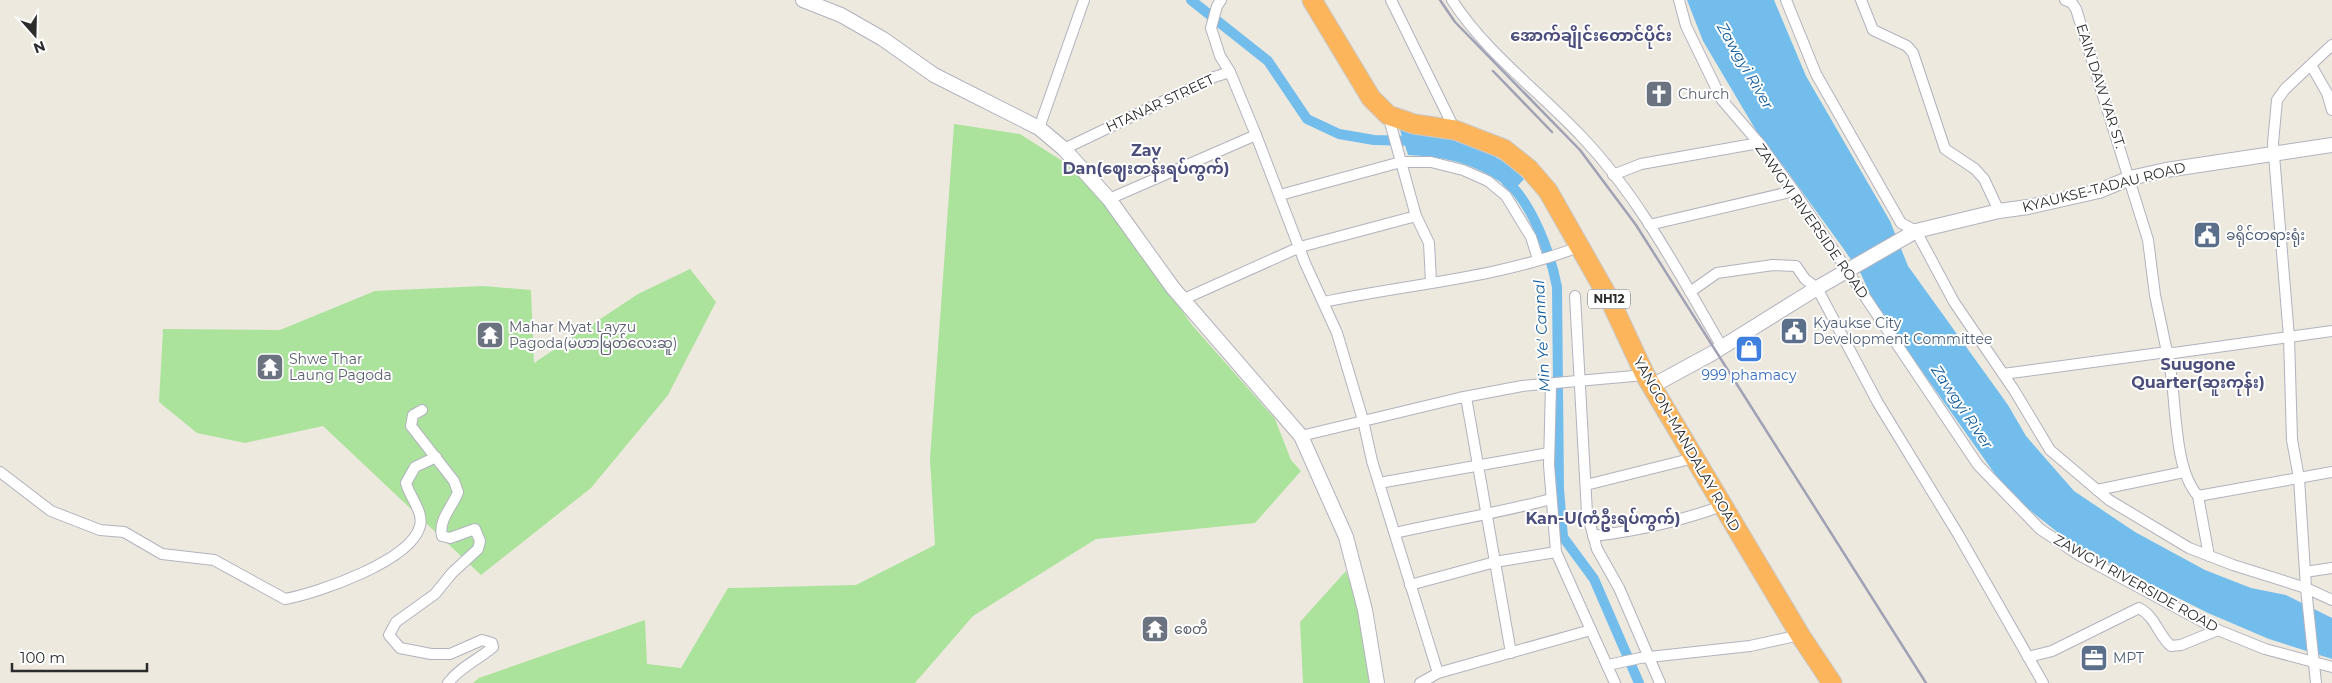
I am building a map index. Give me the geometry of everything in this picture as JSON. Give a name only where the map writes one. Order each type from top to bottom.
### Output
[{"type":"highway","name":"YANGON-MANDALAY ROAD","points":[[1312,0],[1371,98],[1389,121],[1455,130],[1504,149],[1529,170],[1548,191],[1572,249],[1612,302],[1648,381],[1800,635],[1832,683]]},
{"type":"main road","points":[[803,0],[841,15],[883,39],[934,75],[1039,128],[1064,149],[1110,199],[1173,288],[1301,436],[1346,537],[1365,610],[1377,683]]},
{"type":"main road","name":"KYAUKSE-TADAU ROAD","points":[[1648,381],[1722,347],[1817,288],[1912,233],[1999,211],[2028,207],[2098,191],[2130,178],[2166,170],[2332,145]]},
{"type":"street","points":[[1039,128],[1084,0]]},
{"type":"street","points":[[1391,0],[1455,130]]},
{"type":"street","points":[[1452,0],[1488,47],[1583,138],[1636,202],[1722,347]]},
{"type":"street","name":"ZAWGYI RIVERSIDE ROAD","points":[[1679,0],[1686,26],[1722,100],[1759,143],[1851,270],[1978,465],[2040,529],[2080,555],[2218,630],[2265,649],[2332,667]]},
{"type":"street","points":[[1786,0],[1816,74],[1901,223],[1912,233],[1954,302],[2003,374],[2050,450],[2109,500],[2181,543],[2208,556],[2306,588],[2332,600]]},
{"type":"street","points":[[1862,0],[1873,30],[1907,46],[1913,53],[1945,149],[1975,169],[1984,180],[1999,211]]},
{"type":"street","name":"EAIN DAW YAR ST.","points":[[2065,0],[2072,3],[2076,9],[2148,240],[2155,295],[2172,369],[2184,472]]},
{"type":"street","points":[[1219,3],[1211,28],[1220,56],[1230,72],[1300,247],[1337,333],[1363,420],[1379,483],[1438,673]]},
{"type":"street","points":[[2316,683],[2306,588],[2299,478],[2292,440],[2289,337],[2273,153],[2276,100],[2332,45]]},
{"type":"street","points":[[2311,65],[2327,93],[2332,110]]},
{"type":"street","name":"HTANAR STREET","points":[[1064,149],[1214,77],[1230,72]]},
{"type":"street","points":[[1389,121],[1416,216],[1429,244],[1431,282]]},
{"type":"street","points":[[1110,199],[1256,135]]},
{"type":"street","points":[[1613,175],[1641,164],[1759,143]]},
{"type":"street","points":[[1280,195],[1401,160],[1431,162],[1463,170],[1488,181],[1514,207],[1531,237],[1538,259]]},
{"type":"street","points":[[1649,225],[1794,191]]},
{"type":"street","points":[[1184,299],[1300,247],[1416,216]]},
{"type":"street","points":[[1324,302],[1459,278],[1549,257],[1572,249]]},
{"type":"street","points":[[1690,292],[1717,273],[1773,265],[1796,266],[1805,279],[1817,288],[1878,403],[1958,534],[2043,683]]},
{"type":"street","points":[[1576,296],[1587,513],[1597,549],[1618,588],[1645,657],[1660,683]]},
{"type":"street","points":[[2003,374],[2332,331]]},
{"type":"street","points":[[1301,436],[1363,420],[1522,386],[1580,382],[1648,381]]},
{"type":"street","points":[[1554,384],[1549,453],[1556,552],[1615,683]]},
{"type":"street","points":[[1466,397],[1511,653]]},
{"type":"street","points":[[422,410],[413,415],[411,426],[454,481],[458,492],[443,518],[440,528],[442,536],[450,538],[475,529],[480,541],[478,549],[452,572],[435,594],[396,622],[389,635],[400,648],[431,654],[450,654],[482,640],[492,643],[493,647],[467,664],[448,683]]},
{"type":"street","points":[[1379,483],[1549,453]]},
{"type":"street","points":[[0,472],[52,511],[100,530],[124,532],[162,554],[214,560],[286,599],[350,580],[375,567],[407,544],[421,526],[420,516],[411,500],[406,483],[415,467],[436,457]]},
{"type":"street","points":[[1586,486],[1694,458]]},
{"type":"street","points":[[2097,490],[2184,472],[2190,488],[2198,496],[2208,556]]},
{"type":"street","points":[[2198,496],[2332,472]]},
{"type":"street","points":[[1395,533],[1450,520],[1486,516],[1551,500]]},
{"type":"street","points":[[1593,536],[1630,532],[1684,520],[1722,506]]},
{"type":"street","points":[[1410,585],[1494,562],[1556,552]]},
{"type":"street","points":[[2305,572],[2332,568]]},
{"type":"street","points":[[2028,657],[2052,651],[2139,608],[2147,613],[2159,627],[2165,640],[2171,646],[2181,645],[2218,630]]},
{"type":"street","points":[[1420,683],[1438,673],[1591,630]]},
{"type":"street","points":[[1608,665],[1645,657],[1750,646],[1800,635]]},
{"type":"green space","points":[[954,124],[1020,134],[1089,178],[1192,325],[1275,419],[1291,460],[1301,471],[1255,523],[1096,539],[973,616],[915,683],[473,683],[479,678],[645,620],[647,664],[681,668],[728,588],[856,585],[935,545],[930,459]]},
{"type":"green space","points":[[690,269],[716,302],[668,395],[591,488],[481,575],[323,426],[245,443],[197,433],[159,402],[163,329],[280,330],[375,291],[483,286],[531,290],[534,363],[638,294]]},
{"type":"green space","points":[[1346,571],[1376,659],[1375,683],[1303,683],[1300,622]]},
{"type":"water","name":"Zawgyi River","points":[[1687,0],[1774,0],[1806,76],[1890,221],[1908,266],[2008,405],[2026,436],[2074,491],[2135,532],[2205,570],[2251,588],[2286,595],[2332,618],[2332,659],[2269,639],[2208,613],[2075,546],[2032,512],[2002,484],[1875,305],[1861,274],[1843,248],[1784,167],[1767,149],[1703,41]]},
{"type":"water","points":[[1400,130],[1434,135],[1482,150],[1511,167],[1524,179],[1513,191],[1488,175],[1464,164],[1451,160],[1408,155]]},
{"type":"waterway","name":"Min Ye' Cannal","points":[[1191,0],[1268,61],[1307,119],[1339,134],[1374,140],[1417,141]]},
{"type":"waterway","name":"Min Ye' Cannal","points":[[1506,181],[1515,190],[1532,215],[1545,245],[1557,287],[1559,489],[1563,537],[1594,579],[1639,683]]},
{"type":"railway","points":[[1440,0],[1455,22],[1580,150],[1636,225],[1926,683]]},
{"type":"railway","points":[[1493,71],[1552,132]]},
{"type":"place","name":"Church","points":[[1659,94]]},
{"type":"place","name":"ခရိုင်တရားရုံး","points":[[2207,235]]},
{"type":"place","name":"Kyaukse City Development Committee","points":[[1794,331]]},
{"type":"place","name":"Mahar Myat Layzu Pagoda(မဟာမြတ်လေးဆူ)","points":[[490,335]]},
{"type":"place","name":"999 phamacy","points":[[1749,349]]},
{"type":"place","name":"Shwe Thar Laung Pagoda","points":[[270,367]]},
{"type":"place","name":"စေတီ","points":[[1155,629]]},
{"type":"place","name":"MPT","points":[[2094,658]]},
{"type":"district","name":"အောက်ချိုင်းတောင်ပိုင်း","points":[[1591,35]]},
{"type":"district","name":"Zay Dan(ဈေးတန်းရပ်ကွက်)","points":[[1146,159]]},
{"type":"district","name":"Suugone Quarter(ဆူးကုန်း)","points":[[2198,373]]},
{"type":"district","name":"Kan-U(ကံဦးရပ်ကွက်)","points":[[1603,518]]}]
